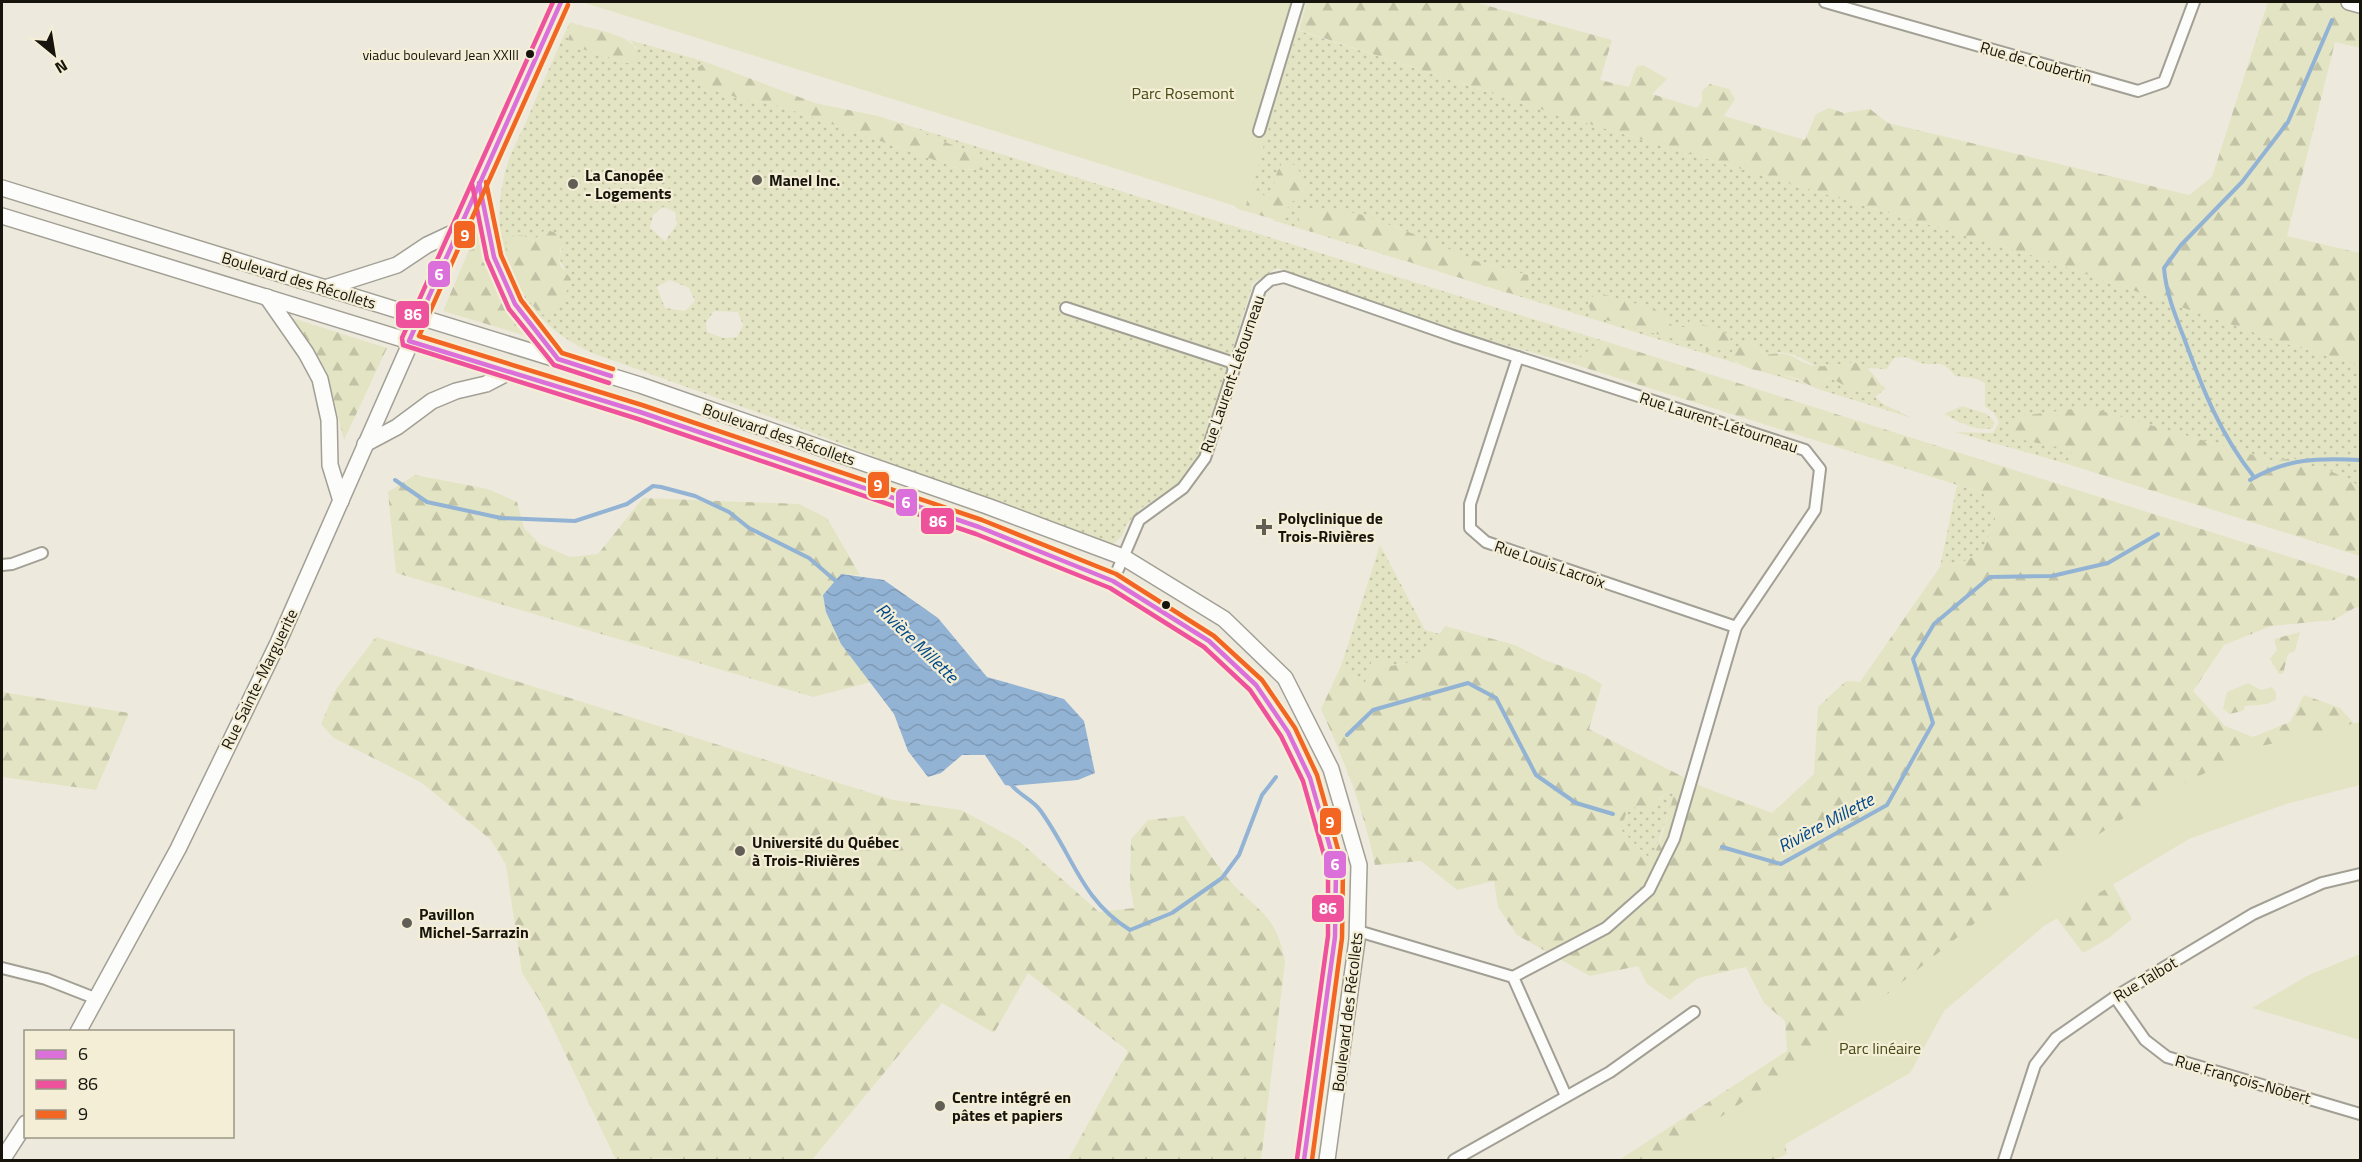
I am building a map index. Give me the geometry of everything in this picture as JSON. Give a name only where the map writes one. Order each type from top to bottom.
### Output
[{"type":"main road","name":"Rue Sainte-Marguerite","points":[[79,1030],[178,849],[278,643],[409,341],[561,2]]},
{"type":"main road","points":[[2349,2],[2361,5]]},
{"type":"main road","points":[[479,183],[494,257],[504,284],[519,310],[558,359]]},
{"type":"main road","name":"Boulevard des Récollets","points":[[2,188],[558,359],[987,506],[1124,557],[1224,619],[1285,678],[1331,769],[1359,865],[1358,931],[1327,1161]]},
{"type":"main road","name":"Boulevard des Récollets","points":[[2,216],[651,416],[979,527],[1113,581],[1209,641],[1256,685],[1288,732],[1310,778],[1336,868],[1335,937],[1304,1161]]},
{"type":"main road","points":[[325,288],[397,265],[427,245],[459,230]]},
{"type":"main road","points":[[267,297],[306,353],[320,379],[330,420],[330,465],[341,501]]},
{"type":"main road","points":[[365,444],[397,427],[432,401],[456,391],[486,384],[508,372]]},
{"type":"main road","points":[[2,1161],[24,1127]]},
{"type":"street","points":[[1259,131],[1298,2]]},
{"type":"street","name":"Rue de Coubertin","points":[[1825,2],[2138,91],[2164,82],[2194,2]]},
{"type":"street","name":"Rue Laurent-Létourneau","points":[[1124,557],[1139,520],[1183,489],[1205,458],[1234,363],[1260,289],[1270,280],[1284,277],[1518,357],[1805,450],[1821,469],[1815,510],[1736,627],[1674,839],[1649,890],[1606,928],[1513,977]]},
{"type":"street","points":[[1066,308],[1234,363]]},
{"type":"street","name":"Rue Louis Lacroix","points":[[1518,357],[1470,504],[1470,528],[1486,542],[1736,627]]},
{"type":"street","points":[[2,565],[12,564],[42,553]]},
{"type":"street","points":[[1113,581],[1124,557]]},
{"type":"street","name":"Rue Talbot","points":[[2004,1161],[2035,1065],[2055,1038],[2115,997],[2253,914],[2322,883],[2361,874]]},
{"type":"street","points":[[1358,931],[1513,977],[1566,1096]]},
{"type":"street","points":[[2,968],[46,979],[97,999]]},
{"type":"street","name":"Rue François-Nobert","points":[[2115,997],[2145,1040],[2167,1057],[2361,1114]]},
{"type":"street","points":[[1454,1161],[1610,1072],[1694,1012]]},
{"type":"green space","name":"Parc Rosemont","points":[[582,2],[1306,2],[1245,209]]},
{"type":"green space","points":[[1307,2],[1474,2],[1612,40],[1600,80],[1629,87],[1636,67],[1643,65],[1667,79],[1652,94],[1697,108],[1702,101],[1702,91],[1710,84],[1729,89],[1735,99],[1724,116],[1805,140],[1816,114],[1829,108],[1844,113],[1870,109],[1888,123],[2189,195],[2212,177],[2268,2],[2343,2],[2360,7],[2360,48],[2335,42],[2287,236],[2360,253],[2360,365],[2290,345],[2031,255],[1556,114],[1299,30]]},
{"type":"green space","points":[[570,22],[579,25],[573,26],[568,39],[572,46],[628,63],[637,48],[630,40],[706,62],[698,67],[698,83],[738,98],[780,106],[960,169],[983,170],[981,156],[878,116],[1601,340],[1573,364],[1460,332],[1277,268],[1253,283],[1200,455],[1181,483],[1140,509],[1126,525],[1122,536],[1112,545],[1104,545],[787,423],[592,353],[566,338],[544,321],[526,300],[513,278],[504,253],[500,227],[500,198],[510,157]],"holes":[[[663,207],[675,212],[677,224],[665,241],[650,228],[653,215]],[[545,230],[562,248],[559,258],[565,270],[540,314],[522,292],[507,258],[522,235],[533,241]],[[670,280],[689,288],[695,301],[685,311],[665,308],[657,287]],[[714,311],[738,312],[743,325],[737,337],[723,338],[707,332],[706,322]]]},
{"type":"green space","points":[[579,25],[607,32],[628,41],[637,53],[635,62],[628,63],[572,46],[568,39],[573,26]]},
{"type":"green space","points":[[1297,30],[1556,114],[2031,255],[2290,345],[2360,365],[2360,486],[2325,468],[2305,465],[2293,458],[2274,461],[2114,415],[2052,445],[2072,450],[2072,461],[2064,463],[1955,432],[1993,433],[1999,422],[1994,413],[1985,406],[1985,383],[1974,378],[1955,376],[1942,365],[1921,363],[1904,357],[1894,358],[1887,369],[1866,368],[1856,362],[1818,367],[1795,355],[1780,352],[1766,355],[1750,342],[1735,362],[1793,378],[1809,386],[1272,220],[1280,220],[1290,203],[1284,160],[1277,172],[1272,194],[1264,196],[1252,184]],"holes":[[[1332,208],[1399,228],[1469,259],[1528,275],[1297,223]],[[1655,309],[1674,327],[1688,327],[1690,321],[1727,346],[1714,352],[1707,350],[1702,343],[1590,310]]]},
{"type":"green space","points":[[706,62],[815,103],[878,116],[981,156],[989,162],[983,170],[960,169],[780,106],[738,98],[697,83],[698,67]]},
{"type":"green space","points":[[1284,160],[1296,166],[1311,190],[1290,203],[1280,221],[1238,209],[1228,200],[1249,184],[1255,184],[1264,196],[1272,194],[1277,172]]},
{"type":"green space","points":[[1311,208],[1332,208],[1363,215],[1435,242],[1469,259],[1528,275],[1529,285],[1522,296],[1505,292],[1308,230],[1297,223],[1300,213]]},
{"type":"green space","points":[[481,222],[497,284],[510,309],[530,337],[443,311]]},
{"type":"green space","points":[[545,230],[554,232],[562,241],[560,265],[571,279],[565,296],[545,315],[540,314],[514,278],[506,247],[508,237],[522,235],[533,241]]},
{"type":"green space","points":[[1603,294],[1655,309],[1674,327],[1687,327],[1690,320],[1724,332],[1731,338],[1727,346],[1714,352],[1706,350],[1702,343],[1671,338],[1596,317],[1590,310],[1587,298]]},
{"type":"green space","points":[[292,318],[387,348],[344,440],[327,372]]},
{"type":"green space","points":[[1601,340],[2360,579],[2360,608],[2356,607],[2334,620],[2271,626],[2224,645],[2193,691],[2225,726],[2253,737],[2290,722],[2304,695],[2340,708],[2359,729],[2185,827],[2108,875],[2132,919],[2109,938],[2083,953],[2055,916],[1780,1117],[1787,1154],[1774,1160],[1619,1160],[1787,1051],[1785,1021],[1764,1003],[1746,967],[1698,978],[1670,1000],[1647,984],[1638,966],[1590,976],[1517,935],[1498,907],[1494,881],[1457,890],[1421,861],[1375,865],[1352,786],[1321,709],[1341,666],[1351,677],[1364,685],[1372,660],[1383,656],[1391,666],[1421,660],[1445,626],[1515,645],[1602,684],[1589,729],[1703,787],[1772,813],[1814,774],[1818,707],[1846,681],[1860,682],[1940,567],[1963,562],[1983,551],[1996,517],[1983,493],[1573,364]],"holes":[[[1675,791],[1661,839],[1651,860],[1620,829],[1629,807],[1648,809],[1665,794]]]},
{"type":"green space","points":[[1750,342],[1766,355],[1788,355],[1816,366],[1853,362],[1862,364],[1881,385],[1876,391],[1862,391],[1828,377],[1818,389],[1795,378],[1750,369],[1730,355],[1734,348]]},
{"type":"green space","points":[[1828,377],[1862,391],[1876,391],[1881,385],[1886,388],[1875,397],[1883,404],[1912,418],[1818,389]]},
{"type":"green space","points":[[1962,406],[1987,414],[1994,422],[1993,428],[1980,429],[1944,414]]},
{"type":"green space","points":[[2088,407],[2274,461],[2293,458],[2305,465],[2325,468],[2360,486],[2360,556],[2064,463],[2072,461],[2072,450],[2023,440],[2010,430],[2011,419],[2021,416]]},
{"type":"green space","points":[[415,475],[488,489],[517,502],[524,528],[540,544],[570,557],[598,554],[643,498],[799,504],[827,518],[860,575],[841,574],[841,644],[871,682],[813,697],[396,573],[388,492]]},
{"type":"green space","points":[[1957,485],[1983,493],[1996,517],[1983,551],[1963,562],[1940,567]]},
{"type":"green space","points":[[1380,545],[1425,630],[1440,634],[1421,660],[1391,666],[1364,685],[1350,677],[1341,666]]},
{"type":"green space","points":[[2300,632],[2295,651],[2288,654],[2283,674],[2279,674],[2270,659],[2277,650],[2274,639]]},
{"type":"green space","points":[[376,637],[893,800],[961,810],[1019,841],[1099,912],[1134,908],[1130,886],[1131,839],[1148,820],[1184,816],[1227,877],[1270,921],[1281,945],[1285,962],[1261,1160],[1068,1160],[1128,1051],[1028,973],[994,1033],[942,1003],[812,1160],[666,1158],[616,1160],[540,1001],[522,973],[506,865],[491,840],[422,783],[334,738],[321,724],[336,689]]},
{"type":"green space","points":[[2248,683],[2261,690],[2272,687],[2276,693],[2276,700],[2267,704],[2245,706],[2243,711],[2229,714],[2223,708],[2227,692]]},
{"type":"green space","points":[[2,692],[129,713],[96,790],[2,777]]},
{"type":"green space","name":"Parc linéaire","points":[[2360,722],[2360,785],[2286,804],[2189,839],[2044,926],[1944,1011],[1910,1073],[1758,1160],[1657,1160],[1812,1055],[2032,877],[2163,793],[2262,746]]},
{"type":"green space","points":[[1676,791],[1652,861],[1620,829],[1629,806],[1661,799],[1665,794]]},
{"type":"green space","points":[[2360,954],[2360,1040],[2252,1008],[2309,975]]},
{"type":"water","points":[[841,574],[884,580],[938,618],[987,677],[1064,699],[1084,721],[1095,773],[1078,780],[1011,786],[1005,785],[985,755],[962,755],[941,773],[928,777],[908,751],[894,714],[841,644],[826,612],[823,595]]},
{"type":"waterway","points":[[2254,477],[2231,444],[2206,393],[2171,304],[2164,268],[2181,245],[2242,182],[2288,122],[2332,20]]},
{"type":"waterway","name":"Rivière Millette","points":[[2250,480],[2290,463],[2331,459],[2360,460]]},
{"type":"waterway","name":"Rivière Millette","points":[[395,480],[427,502],[501,518],[575,521],[627,504],[653,486],[661,487],[695,496],[729,512],[749,528],[809,558],[838,583]]},
{"type":"waterway","name":"Rivière Millette","points":[[1722,847],[1781,864],[1887,805],[1933,723],[1913,659],[1934,624],[1990,577],[2052,576],[2108,563],[2158,534]]},
{"type":"waterway","name":"Rivière Millette","points":[[1347,735],[1373,710],[1468,683],[1496,698],[1536,775],[1576,803],[1613,814]]},
{"type":"waterway","name":"Rivière Millette","points":[[1010,783],[1040,810],[1079,876],[1100,905],[1130,930],[1172,913],[1222,878],[1239,855],[1262,795],[1276,777]]},
{"type":"transit line","name":"86","points":[[553,2],[402,338],[403,345],[638,419],[976,534],[1110,588],[1204,647],[1250,690],[1281,736],[1303,781],[1328,869],[1328,936],[1297,1159]]},
{"type":"transit line","name":"6","points":[[561,2],[409,341],[640,412],[979,527],[1113,581],[1209,641],[1256,685],[1288,732],[1310,778],[1336,868],[1335,937],[1304,1160]]},
{"type":"transit line","name":"9","points":[[568,5],[419,336],[642,405],[982,520],[1116,574],[1214,636],[1262,680],[1295,728],[1317,775],[1343,867],[1342,938],[1312,1160]]},
{"type":"transit line","name":"9","points":[[486,182],[501,255],[521,300],[562,353],[613,369]]},
{"type":"transit line","name":"6","points":[[479,183],[494,257],[515,304],[558,359],[611,376]]},
{"type":"transit line","name":"86","points":[[472,184],[487,259],[509,309],[554,365],[609,383]]},
{"type":"place","name":"viaduc boulevard Jean XXIII","points":[[530,54]]},
{"type":"place","name":"Manel Inc.","points":[[757,180]]},
{"type":"place","name":"La Canopée - Logements","points":[[573,184]]},
{"type":"place","name":"Polyclinique de Trois-Rivières","points":[[1264,527]]},
{"type":"place","name":"Université du Québec à Trois-Rivières","points":[[740,851]]},
{"type":"place","name":"Pavillon Michel-Sarrazin","points":[[407,923]]},
{"type":"place","name":"Centre intégré en pâtes et papiers","points":[[940,1106]]}]
